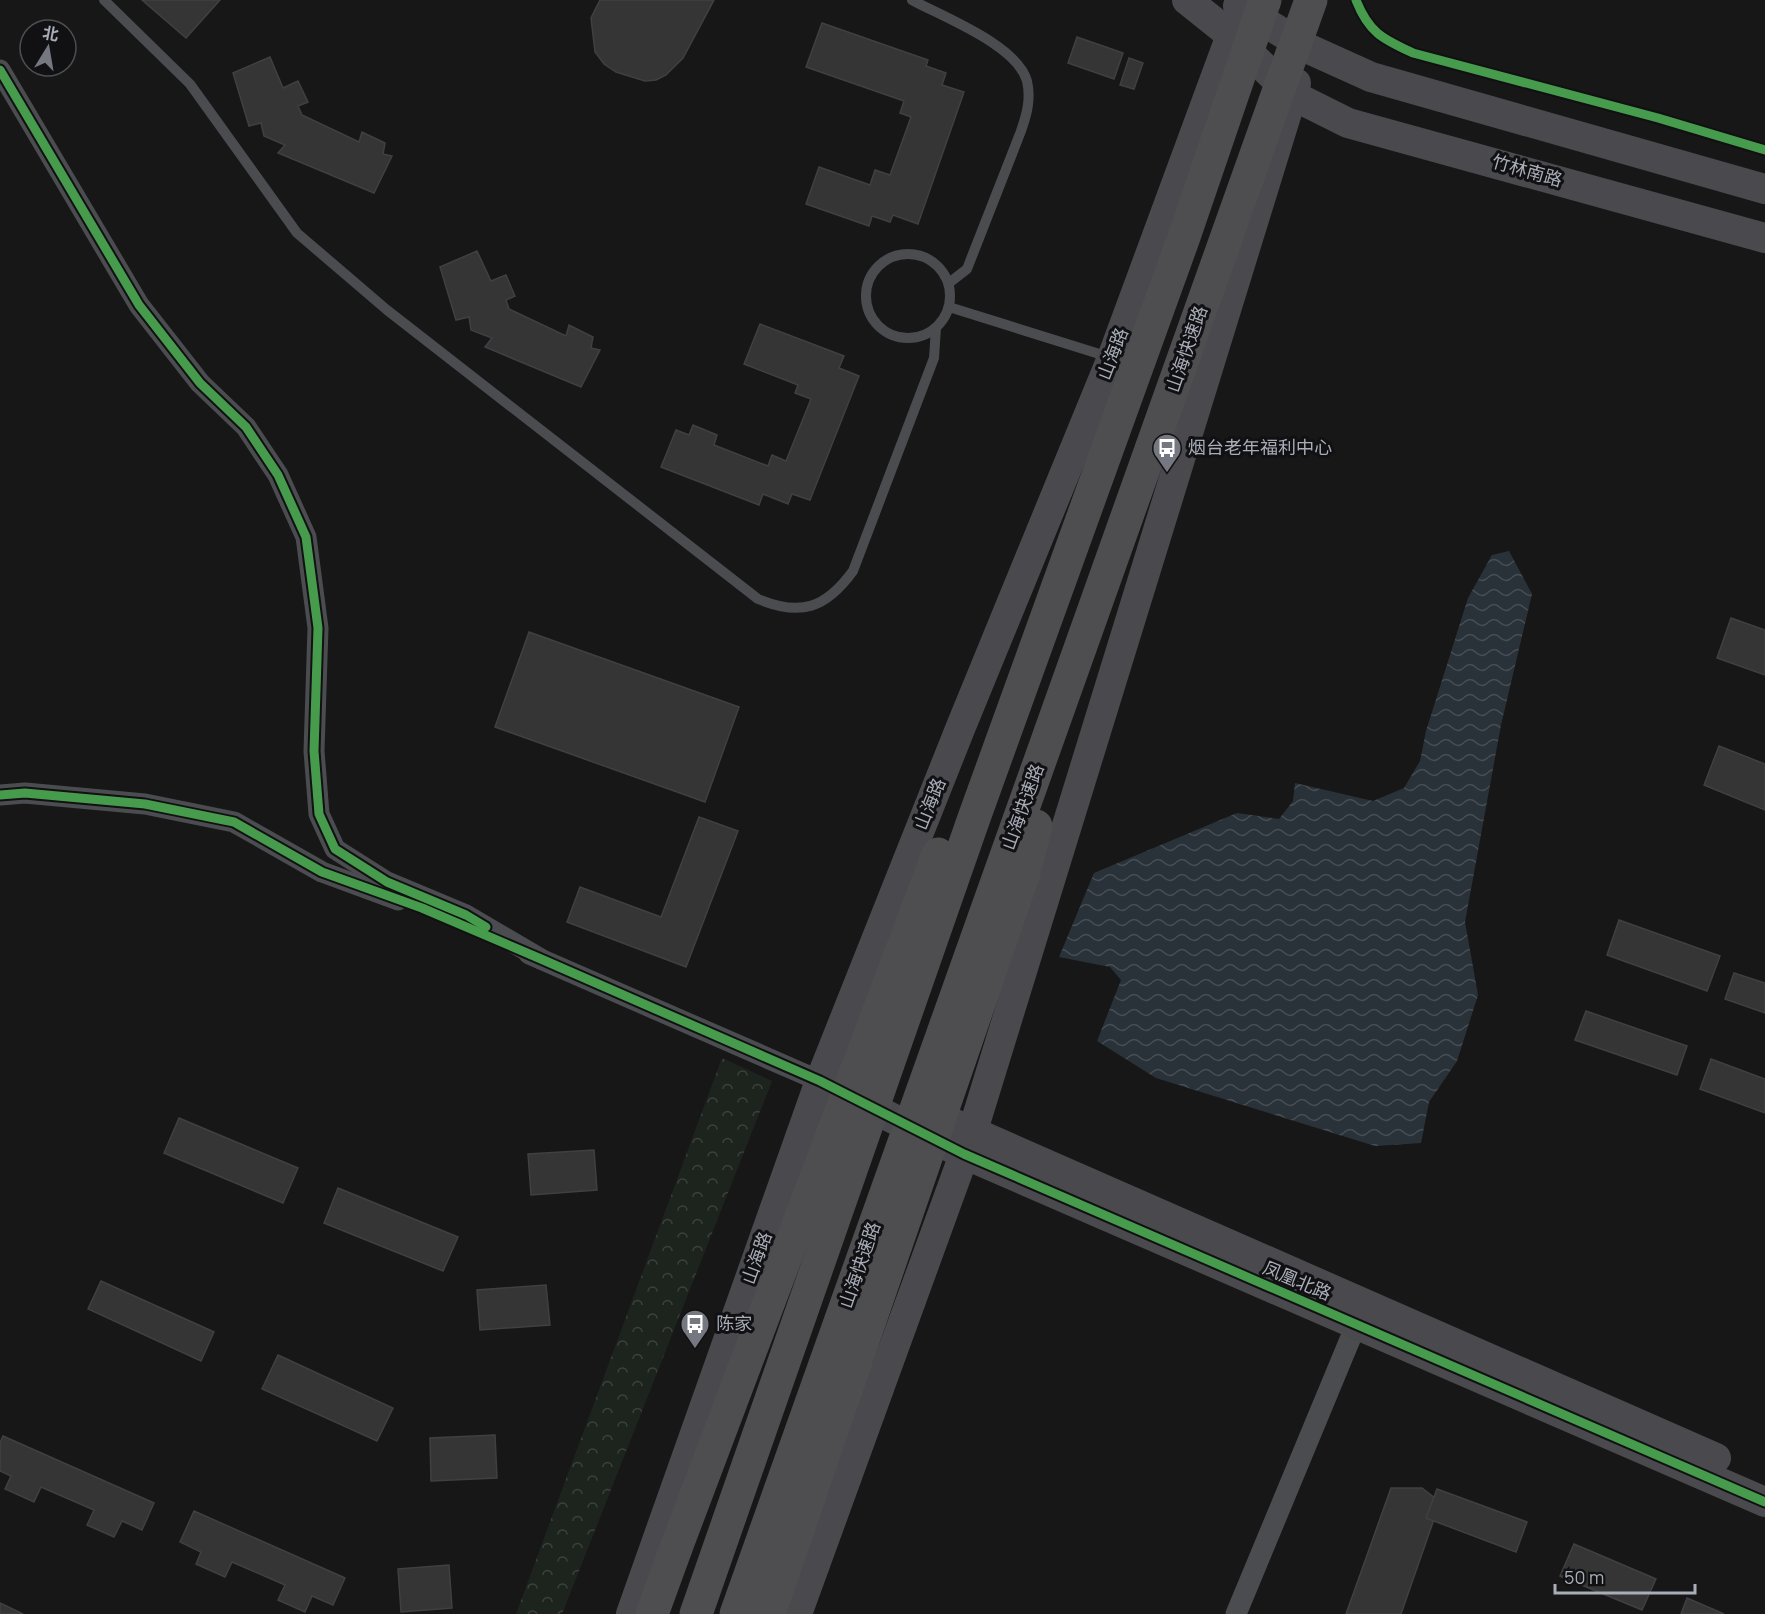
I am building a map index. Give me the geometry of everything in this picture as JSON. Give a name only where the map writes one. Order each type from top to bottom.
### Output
[{"type":"highway","name":"山海快速路","points":[[736,1614],[1311,0]]},
{"type":"highway","points":[[696,1614],[978,807],[1147,341],[1242,9]]},
{"type":"highway","points":[[652,1614],[995,701],[1147,341]]},
{"type":"highway","points":[[769,1614],[1024,873],[1084,635]]},
{"type":"main road","points":[[1186,0],[1242,9],[1309,49],[1371,77],[1765,189]]},
{"type":"main road","points":[[797,1614],[968,1142],[1292,95],[1326,0]]},
{"type":"main road","name":"竹林南路","points":[[1242,9],[1292,95],[1348,123],[1528,170],[1765,238]]},
{"type":"main road","name":"山海路","points":[[632,1614],[820,1082],[960,729],[1112,358],[1242,9]]},
{"type":"main road","points":[[1528,170],[1485,150],[1477,142],[1474,133],[1484,121],[1544,128]]},
{"type":"main road","name":"凤凰北路","points":[[820,1082],[968,1142],[1765,1480]]},
{"type":"main road","name":"凤凰北路","points":[[968,1142],[1356,1325],[1765,1502]]},
{"type":"street","points":[[0,70],[139,305],[200,383],[246,427],[278,475],[306,537],[318,627],[314,751],[319,814],[335,849],[387,882],[466,915],[541,959]]},
{"type":"street","points":[[0,795],[25,793],[145,804],[234,822],[322,872],[422,908],[820,1082]]},
{"type":"street","points":[[1236,1614],[1356,1325]]},
{"type":"lane","points":[[104,0],[190,84],[297,233],[387,310],[758,599],[779,608],[801,609],[817,605],[843,585],[853,571],[934,358],[936,328],[949,307],[948,284],[935,263],[913,254],[889,258],[871,274],[865,297],[872,320],[891,335],[915,338],[936,328]]},
{"type":"lane","points":[[912,0],[1000,48],[1021,70],[1026,78],[1029,93],[1028,110],[1021,131],[967,268],[948,284]]},
{"type":"lane","points":[[949,307],[1112,358]]},
{"type":"green space","points":[[722,1058],[772,1081],[562,1614],[516,1614]]},
{"type":"water","points":[[1509,551],[1532,594],[1501,725],[1465,922],[1478,995],[1457,1061],[1429,1102],[1421,1143],[1375,1146],[1156,1078],[1097,1041],[1121,980],[1110,967],[1059,957],[1094,873],[1237,813],[1279,819],[1293,801],[1295,783],[1373,801],[1404,788],[1420,761],[1426,731],[1468,598],[1492,555]]},
{"type":"building","points":[[142,0],[220,0],[186,38]]},
{"type":"building","points":[[600,0],[714,0],[683,58],[666,75],[656,80],[645,81],[616,72],[604,64],[595,52],[591,18]]},
{"type":"building","points":[[822,23],[928,60],[926,66],[946,73],[942,85],[964,92],[918,224],[893,215],[890,222],[872,216],[869,226],[806,204],[819,167],[870,185],[875,170],[890,175],[911,117],[900,113],[904,101],[806,67]]},
{"type":"building","points":[[1077,37],[1123,53],[1114,79],[1068,63]]},
{"type":"building","points":[[270,57],[283,88],[298,81],[308,102],[298,106],[302,115],[359,142],[362,132],[385,143],[383,154],[392,156],[374,193],[278,153],[285,145],[264,136],[261,123],[249,126],[233,73]]},
{"type":"building","points":[[1129,58],[1143,63],[1134,89],[1120,85]]},
{"type":"building","points":[[477,251],[491,281],[506,275],[515,296],[506,300],[509,309],[566,336],[569,325],[593,337],[591,348],[600,350],[581,387],[485,347],[492,338],[471,330],[469,317],[456,320],[440,267]]},
{"type":"building","points":[[760,324],[844,356],[839,368],[859,376],[810,500],[792,494],[788,504],[763,494],[759,505],[661,467],[676,430],[689,435],[693,425],[717,435],[714,445],[768,466],[772,455],[786,461],[811,399],[795,393],[798,385],[744,364]]},
{"type":"building","points":[[1731,618],[1765,630],[1765,675],[1717,658]]},
{"type":"building","points":[[529,632],[739,707],[705,802],[495,727]]},
{"type":"building","points":[[1719,746],[1765,764],[1765,810],[1704,785]]},
{"type":"building","points":[[699,817],[738,831],[686,967],[567,922],[580,887],[661,917]]},
{"type":"building","points":[[1619,920],[1720,956],[1707,991],[1607,955]]},
{"type":"building","points":[[1734,973],[1765,983],[1765,1013],[1725,999]]},
{"type":"building","points":[[1586,1011],[1687,1046],[1677,1075],[1575,1040]]},
{"type":"building","points":[[1711,1059],[1765,1079],[1765,1113],[1700,1089]]},
{"type":"building","points":[[179,1118],[298,1168],[283,1203],[164,1153]]},
{"type":"building","points":[[594,1150],[597,1190],[531,1195],[528,1154]]},
{"type":"building","points":[[338,1188],[458,1237],[443,1271],[324,1223]]},
{"type":"building","points":[[101,1281],[214,1332],[201,1361],[88,1309]]},
{"type":"building","points":[[546,1285],[550,1325],[480,1330],[477,1290]]},
{"type":"building","points":[[278,1355],[393,1408],[377,1441],[262,1389]]},
{"type":"building","points":[[495,1435],[497,1478],[431,1481],[430,1438]]},
{"type":"building","points":[[3,1436],[154,1503],[142,1530],[122,1521],[114,1537],[87,1525],[94,1510],[41,1487],[34,1502],[5,1489],[11,1476],[0,1471],[0,1443]]},
{"type":"building","points":[[1391,1488],[1422,1488],[1440,1502],[1401,1614],[1346,1614]]},
{"type":"building","points":[[1437,1489],[1527,1522],[1516,1552],[1426,1518]]},
{"type":"building","points":[[194,1511],[345,1578],[333,1605],[312,1596],[305,1612],[278,1600],[285,1585],[232,1562],[225,1577],[196,1564],[201,1552],[180,1542]]},
{"type":"building","points":[[1574,1544],[1656,1579],[1642,1610],[1560,1576]]},
{"type":"building","points":[[449,1565],[452,1608],[401,1612],[398,1569]]},
{"type":"building","points":[[1687,1598],[1724,1614],[1681,1614]]},
{"type":"building","points":[[0,1603],[23,1614],[0,1614]]},
{"type":"cycle path","points":[[1356,0],[1366,20],[1378,34],[1413,53],[1658,118],[1765,150]]},
{"type":"cycle path","points":[[0,70],[139,305],[200,383],[246,427],[278,475],[306,537],[318,628],[314,751],[319,814],[335,849],[387,882],[466,915],[486,927]]},
{"type":"cycle path","points":[[0,795],[25,793],[145,804],[234,822],[322,872],[422,908],[541,959],[820,1081],[964,1154],[1765,1502]]},
{"type":"place","name":"烟台老年福利中心","points":[[1167,474]]},
{"type":"place","name":"陈家","points":[[695,1350]]}]
